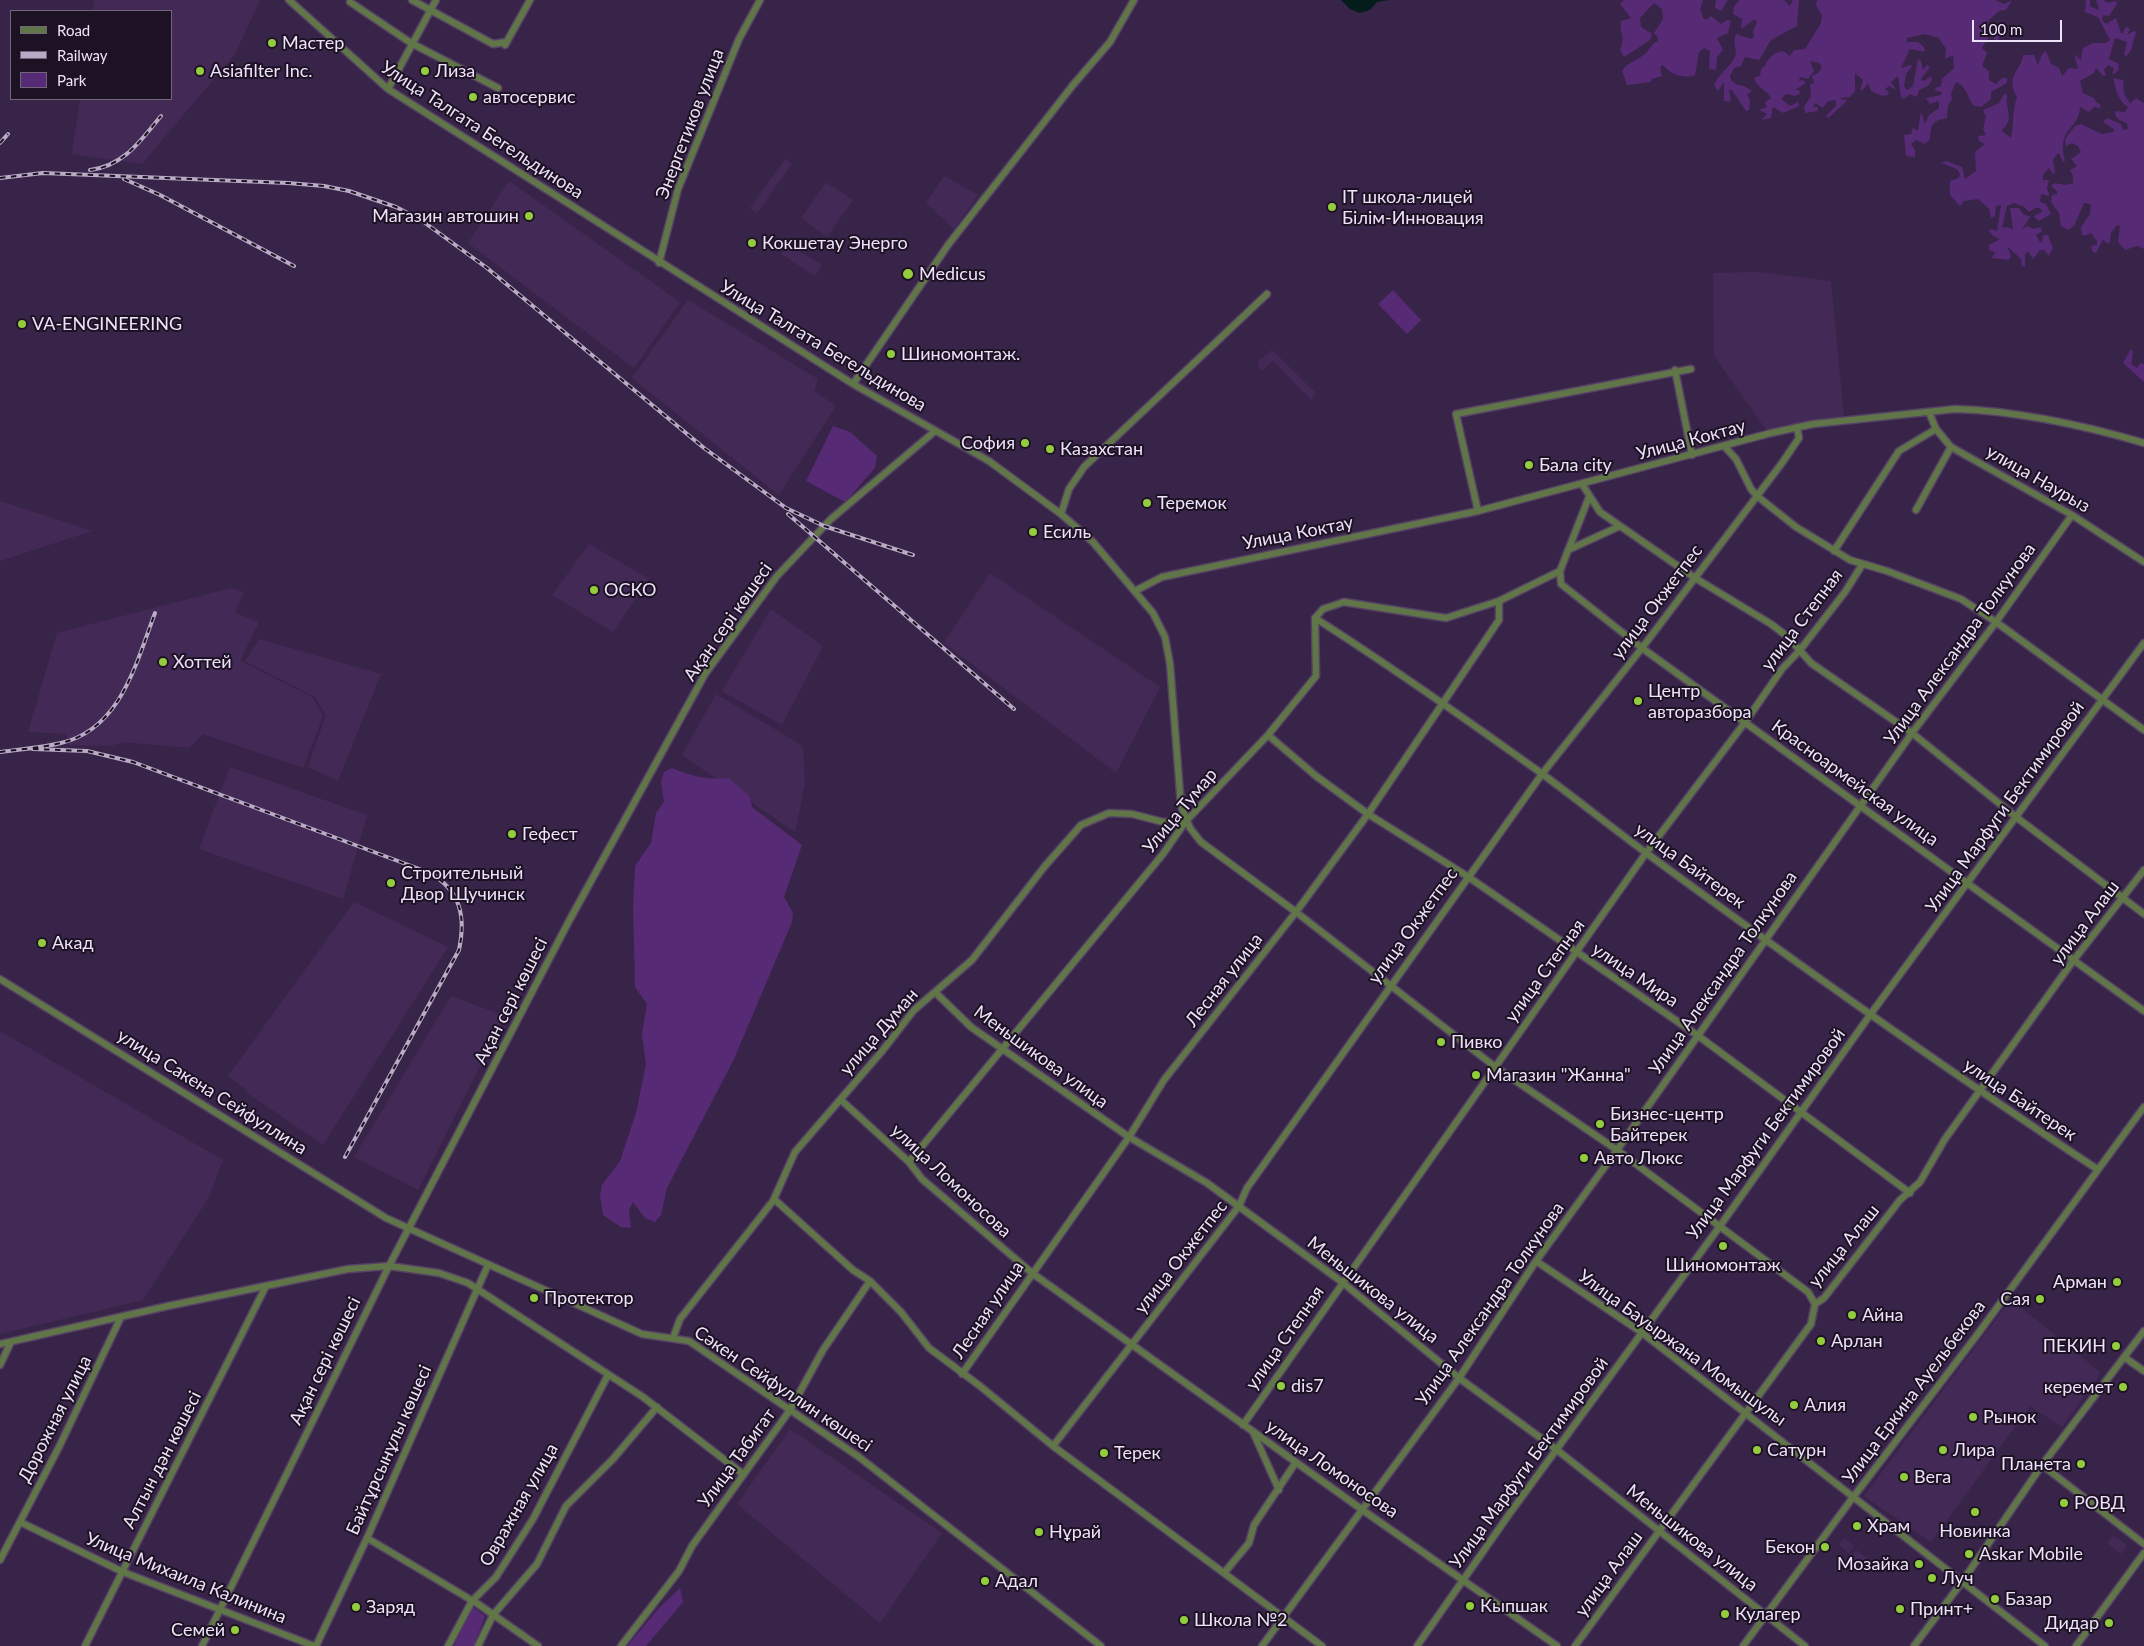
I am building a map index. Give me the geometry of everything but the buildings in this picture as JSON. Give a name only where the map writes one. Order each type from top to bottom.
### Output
[{"type":"street","name":"Улица Талгата Бегельдинова","points":[[289,0],[388,89],[659,263],[853,384],[989,461],[1062,514],[1093,542],[1135,591],[1160,624],[1165,637],[1172,678],[1180,799],[1186,820],[1201,842],[1296,912],[1494,1066],[1617,1150],[1801,1286],[1815,1304]]},
{"type":"street","points":[[412,0],[493,44],[505,44],[530,0]]},
{"type":"street","points":[[388,89],[411,43],[436,0]]},
{"type":"street","name":"Энергетиков улица","points":[[659,263],[678,189],[739,39],[760,0]]},
{"type":"street","points":[[853,384],[948,245],[1073,85],[1110,42],[1134,0]]},
{"type":"street","points":[[350,2],[411,43],[498,88]]},
{"type":"street","points":[[1062,514],[1069,489],[1084,466],[1267,294]]},
{"type":"street","points":[[1478,511],[1456,414],[1675,370],[1691,369]]},
{"type":"street","points":[[1675,370],[1692,456]]},
{"type":"street","name":"Улица Коктау","points":[[1135,591],[1162,577],[1478,511],[1798,427],[1929,412],[1975,409],[2036,417],[2144,443]]},
{"type":"street","name":"улица Наурыз","points":[[1929,412],[1936,429],[1951,447],[2072,515],[2144,562]]},
{"type":"street","name":"улица Окжетпес","points":[[1053,1446],[1239,1206],[1247,1188],[1390,984],[1542,774],[1642,648],[1796,445],[1799,438],[1798,427]]},
{"type":"street","points":[[1834,551],[1899,451],[1936,429]]},
{"type":"street","name":"Ақан сері көшесі","points":[[202,1646],[389,1266],[568,921],[705,674],[777,576],[814,536],[831,519],[935,431]]},
{"type":"street","points":[[1725,447],[1736,459],[1751,489],[1757,496],[1796,527],[1834,551],[1862,565],[1887,571],[1962,599],[2144,730]]},
{"type":"street","points":[[1916,510],[1951,447]]},
{"type":"street","points":[[1582,484],[1600,512],[1695,578],[1771,624],[1788,637],[1812,663],[1912,733],[2016,817],[2144,914]]},
{"type":"street","points":[[1315,618],[1322,609],[1344,602],[1446,618],[1499,601],[1560,571],[1589,497]]},
{"type":"street","name":"Улица Александра Толкунова","points":[[1262,1646],[1364,1511],[1459,1378],[1536,1261],[1617,1150],[1912,733],[1996,622],[2072,515]]},
{"type":"street","points":[[1568,550],[1620,526]]},
{"type":"street","name":"улица Степная","points":[[1243,1424],[1494,1066],[1577,954],[1646,853],[1746,722],[1782,668],[1800,650],[1845,592],[1862,565]]},
{"type":"street","name":"Красноармейская улица","points":[[1560,571],[1561,584],[1642,648],[2144,1011]]},
{"type":"street","name":"Лесная улица","points":[[962,1374],[1128,1137],[1164,1080],[1296,912],[1368,814],[1499,620],[1499,601]]},
{"type":"street","name":"Улица Тумар","points":[[909,1162],[1163,854],[1186,820],[1268,735],[1316,676],[1315,618]]},
{"type":"street","name":"улица Байтерек","points":[[1315,618],[1442,703],[1542,774],[1646,853],[1870,1015],[1980,1092],[2098,1170]]},
{"type":"street","name":"Улица Марфуги Бектимировой","points":[[1417,1646],[1870,1015],[2144,644]]},
{"type":"street","name":"улица Мира","points":[[1268,735],[1316,776],[1368,814],[1467,876],[1577,954],[1697,1035],[1910,1193]]},
{"type":"street","name":"улица Думан","points":[[673,1338],[680,1319],[774,1199],[795,1152],[883,1050],[914,1010],[972,960],[1044,866],[1081,825],[1109,813],[1132,814],[1164,822],[1186,820]]},
{"type":"street","name":"улица Алаш","points":[[1575,1646],[1811,1324],[1815,1304],[1824,1298],[1900,1200],[1910,1193],[1929,1170],[1945,1139],[2074,961],[2144,870]]},
{"type":"street","name":"улица Сакена Сейфуллина","points":[[0,979],[386,1218],[409,1228]]},
{"type":"street","name":"Меньшикова улица","points":[[935,992],[970,1027],[1128,1137],[1207,1183],[1342,1282],[1459,1378],[1557,1450],[1805,1646]]},
{"type":"street","name":"улица Ломоносова","points":[[841,1100],[909,1162],[922,1179],[1032,1273],[1175,1377],[1558,1646]]},
{"type":"street","name":"Улица Еркина Ауельбекова","points":[[1744,1646],[2144,1108]]},
{"type":"street","points":[[1900,1200],[1901,1186]]},
{"type":"street","points":[[774,1199],[853,1270],[870,1281],[900,1312],[929,1348],[980,1386],[1053,1446],[1322,1646]]},
{"type":"street","name":"Сәкен Сейфуллин көшесі","points":[[409,1228],[642,1334],[688,1341],[859,1457],[1101,1646]]},
{"type":"street","name":"Улица Бауыржана Момышулы","points":[[1536,1261],[1641,1332],[2045,1646]]},
{"type":"street","name":"Байтұрсынұлы көшесі","points":[[315,1646],[367,1538],[488,1265]]},
{"type":"street","points":[[0,1344],[348,1270],[389,1266],[439,1273],[468,1283],[608,1375],[656,1407],[743,1474]]},
{"type":"street","name":"Улица Табигат","points":[[621,1646],[680,1571],[692,1546],[790,1410],[823,1350],[870,1281]]},
{"type":"street","name":"Алтын дән көшесі","points":[[85,1646],[265,1288]]},
{"type":"street","name":"Дорожная улица","points":[[0,1560],[3,1546],[20,1522],[121,1318]]},
{"type":"street","points":[[1914,1646],[1962,1582],[2042,1465],[2144,1331]]},
{"type":"street","points":[[0,1365],[11,1342]]},
{"type":"street","points":[[2124,1357],[2144,1371]]},
{"type":"street","name":"Овражная улица","points":[[448,1646],[472,1601],[496,1577],[532,1519],[608,1375]]},
{"type":"street","points":[[478,1646],[493,1615],[537,1564],[566,1506],[613,1459],[656,1407]]},
{"type":"street","points":[[1253,1431],[1279,1490]]},
{"type":"street","points":[[1224,1573],[1249,1543],[1254,1525],[1296,1462]]},
{"type":"street","points":[[2042,1465],[2144,1544]]},
{"type":"street","name":"Улица Михаила Калинина","points":[[20,1522],[123,1572],[219,1611],[315,1646]]},
{"type":"street","points":[[367,1538],[472,1601],[538,1646]]},
{"type":"street","points":[[2076,1646],[2144,1553]]},
{"type":"shaded area","points":[[94,0],[260,0],[235,54],[142,164],[72,154],[80,100],[172,100],[172,10],[93,10]]},
{"type":"shaded area","points":[[1341,0],[1389,0],[1377,2],[1370,10],[1360,13],[1350,9]]},
{"type":"shaded area","points":[[785,159],[792,164],[757,213],[750,208]]},
{"type":"shaded area","points":[[944,176],[978,195],[954,229],[926,203]]},
{"type":"shaded area","points":[[509,181],[680,302],[634,368],[468,243]]},
{"type":"shaded area","points":[[827,181],[827,183],[853,200],[827,237],[801,218]]},
{"type":"shaded area","points":[[788,244],[822,265],[815,276],[781,254]]},
{"type":"shaded area","points":[[1759,272],[1831,281],[1844,417],[1796,424],[1767,431],[1714,356],[1713,273]]},
{"type":"shaded area","points":[[688,300],[818,379],[814,391],[836,406],[779,495],[632,378]]},
{"type":"shaded area","points":[[1272,350],[1316,393],[1311,400],[1273,361],[1261,371],[1257,362]]},
{"type":"shaded area","points":[[0,501],[92,531],[0,561]]},
{"type":"shaded area","points":[[589,544],[649,579],[613,632],[552,595]]},
{"type":"shaded area","points":[[990,573],[1160,687],[1116,773],[944,643]]},
{"type":"shaded area","points":[[231,588],[244,592],[235,613],[259,622],[240,661],[312,697],[323,716],[303,768],[203,734],[189,748],[122,742],[111,746],[68,745],[66,734],[28,732],[57,633]]},
{"type":"shaded area","points":[[771,609],[823,646],[782,725],[722,691]]},
{"type":"shaded area","points":[[259,639],[381,674],[338,781],[308,767],[326,715],[315,697],[245,661]]},
{"type":"shaded area","points":[[716,694],[803,746],[805,784],[795,832],[682,755]]},
{"type":"shaded area","points":[[230,767],[367,815],[343,899],[199,849]]},
{"type":"shaded area","points":[[354,902],[448,947],[323,1145],[246,1092],[247,1090],[228,1076]]},
{"type":"shaded area","points":[[451,996],[505,1016],[418,1190],[354,1157]]},
{"type":"shaded area","points":[[0,1031],[223,1160],[209,1197],[143,1300],[0,1334]]},
{"type":"shaded area","name":"Рынок","points":[[2011,1299],[2101,1373],[2062,1427],[2030,1406],[1931,1542],[1864,1496]]},
{"type":"shaded area","points":[[790,1429],[942,1533],[880,1623],[737,1504]]},
{"type":"shaded area","points":[[2113,1535],[2127,1545],[2121,1554],[2107,1543]]},
{"type":"shaded area","points":[[1844,1538],[1854,1546],[1849,1553],[1839,1545]]},
{"type":"shaded area","points":[[1856,1550],[1874,1563],[1868,1570],[1851,1557]]},
{"type":"green space","points":[[1624,0],[1703,0],[1700,9],[1703,18],[1706,20],[1711,16],[1721,24],[1727,20],[1731,21],[1728,33],[1717,38],[1723,50],[1717,57],[1716,70],[1709,69],[1710,51],[1704,48],[1699,52],[1695,75],[1686,77],[1678,75],[1663,65],[1660,67],[1662,76],[1652,79],[1651,82],[1627,85],[1622,71],[1658,41],[1654,33],[1663,19],[1662,9],[1654,3],[1640,18],[1641,27],[1652,34],[1650,40],[1624,57],[1620,50],[1622,40],[1621,21],[1631,18],[1620,4]]},
{"type":"green space","points":[[1716,0],[1728,0],[1721,11],[1715,8]]},
{"type":"green space","points":[[1739,0],[1784,0],[1790,6],[1793,0],[1799,0],[1797,26],[1771,40],[1759,60],[1745,57],[1741,66],[1734,68],[1730,76],[1731,80],[1737,85],[1744,86],[1752,91],[1747,94],[1750,100],[1749,110],[1746,111],[1732,90],[1729,90],[1731,102],[1724,101],[1724,82],[1718,91],[1714,85],[1735,57],[1736,34],[1751,39],[1754,37],[1753,31],[1757,22],[1755,19],[1741,29],[1742,19],[1733,14],[1734,7]]},
{"type":"green space","points":[[1817,0],[1995,0],[2004,4],[2012,0],[2006,10],[1999,11],[1988,21],[1990,30],[1999,32],[1999,39],[1995,41],[1993,35],[1990,35],[1982,48],[1987,53],[1982,66],[1989,71],[1989,80],[1996,84],[2002,78],[2007,78],[2007,83],[1991,92],[1991,99],[1981,107],[1974,106],[1965,89],[1956,82],[1951,93],[1952,99],[1948,105],[1947,118],[1933,124],[1930,139],[1925,144],[1916,140],[1911,144],[1915,150],[1915,157],[1906,156],[1904,135],[1911,134],[1913,127],[1918,130],[1921,112],[1925,124],[1929,115],[1939,108],[1939,101],[1930,104],[1926,98],[1941,95],[1942,92],[1936,91],[1935,88],[1941,86],[1942,79],[1954,68],[1953,55],[1945,59],[1946,49],[1939,38],[1925,34],[1907,38],[1907,42],[1918,42],[1924,47],[1925,52],[1910,49],[1901,68],[1912,66],[1906,74],[1904,86],[1907,90],[1913,86],[1918,59],[1921,61],[1923,70],[1927,65],[1930,67],[1921,79],[1924,81],[1931,76],[1932,79],[1929,85],[1919,90],[1917,97],[1910,94],[1904,99],[1901,97],[1898,76],[1891,82],[1896,90],[1889,86],[1885,89],[1889,93],[1888,95],[1882,96],[1871,91],[1868,83],[1862,91],[1860,89],[1863,80],[1855,73],[1855,91],[1850,97],[1840,99],[1847,100],[1828,118],[1826,116],[1836,106],[1836,101],[1834,100],[1827,102],[1823,108],[1815,103],[1813,107],[1818,107],[1818,111],[1805,113],[1804,107],[1811,96],[1810,84],[1814,83],[1812,76],[1818,73],[1822,67],[1819,63],[1810,61],[1814,71],[1808,79],[1800,77],[1799,81],[1803,80],[1806,83],[1795,90],[1799,90],[1800,94],[1795,96],[1786,94],[1781,99],[1790,106],[1798,102],[1799,106],[1783,113],[1773,107],[1771,118],[1762,120],[1767,114],[1759,110],[1767,107],[1765,102],[1771,98],[1757,84],[1754,78],[1760,76],[1761,69],[1774,54],[1783,51],[1790,56],[1794,50],[1805,49],[1821,23],[1822,16],[1816,5]]},
{"type":"green space","points":[[2086,0],[2090,0],[2090,6],[2098,10],[2096,0],[2104,0],[2108,3],[2116,1],[2117,4],[2109,16],[2103,15],[2102,20],[2106,24],[2116,18],[2121,33],[2123,33],[2126,27],[2130,29],[2127,35],[2134,31],[2136,32],[2131,50],[2127,56],[2124,55],[2127,42],[2115,38],[2109,59],[2119,64],[2118,71],[2112,75],[2114,68],[2108,65],[2104,70],[2106,75],[2103,76],[2096,68],[2094,73],[2080,81],[2083,93],[2094,98],[2101,108],[2094,107],[2089,112],[2080,107],[2076,121],[2063,141],[2065,161],[2063,162],[2059,153],[2057,154],[2053,160],[2055,173],[2053,174],[2049,168],[2043,175],[2043,180],[2049,180],[2047,188],[2049,196],[2041,194],[2040,202],[2046,204],[2051,214],[2039,221],[2034,216],[2042,212],[2040,208],[2035,208],[2029,212],[2024,207],[2014,203],[2007,206],[2002,228],[2008,227],[2013,230],[2010,208],[2019,208],[2023,214],[2030,217],[2022,229],[2028,226],[2033,229],[2041,227],[2042,231],[2036,235],[2040,242],[2042,242],[2043,235],[2048,235],[2053,248],[2049,256],[2044,250],[2040,250],[2033,259],[2028,251],[2025,254],[2025,267],[2022,266],[2021,259],[2007,246],[2011,256],[2009,260],[1992,258],[1995,252],[1989,250],[1989,245],[2000,239],[1989,231],[1991,229],[1997,231],[2001,205],[1996,206],[1995,216],[1991,218],[1989,209],[1978,199],[1964,201],[1960,206],[1950,195],[1950,181],[1959,178],[1960,174],[1957,169],[1941,163],[1946,161],[1962,167],[1965,179],[1976,171],[1975,152],[1985,144],[1979,141],[1978,136],[1986,135],[1983,129],[1986,117],[1983,110],[1999,103],[2005,93],[2007,95],[2009,118],[2007,125],[2002,131],[2011,138],[2014,107],[2017,97],[2012,84],[2023,55],[2034,55],[2038,65],[2042,54],[2046,51],[2051,64],[2059,68],[2062,76],[2069,68],[2078,69],[2074,54],[2081,60],[2083,48],[2093,43],[2106,43],[2110,40],[2098,17],[2085,12]]},
{"type":"green space","points":[[2113,78],[2123,80],[2124,93],[2130,104],[2136,98],[2144,103],[2144,249],[2137,246],[2125,250],[2118,242],[2120,226],[2117,225],[2111,233],[2110,242],[2107,244],[2103,239],[2096,253],[2093,252],[2091,246],[2097,245],[2097,241],[2091,233],[2084,236],[2081,227],[2090,214],[2091,204],[2084,203],[2074,226],[2068,230],[2061,226],[2059,213],[2051,202],[2052,195],[2057,194],[2057,191],[2051,186],[2054,183],[2066,185],[2073,183],[2073,176],[2070,170],[2077,166],[2071,159],[2081,152],[2078,146],[2072,143],[2066,146],[2065,139],[2075,126],[2081,124],[2102,134],[2114,132],[2114,129],[2103,122],[2107,118],[2121,124],[2123,130],[2128,129],[2127,123],[2116,116],[2115,111],[2125,112],[2128,107],[2116,91]]},
{"type":"green space","points":[[1393,290],[1421,320],[1407,334],[1378,304]]},
{"type":"green space","points":[[2131,349],[2133,352],[2131,364],[2137,368],[2141,363],[2144,364],[2144,382],[2123,363]]},
{"type":"green space","points":[[833,426],[850,432],[877,456],[875,468],[845,502],[806,481]]},
{"type":"green space","points":[[672,768],[699,777],[728,778],[749,796],[752,807],[802,845],[784,897],[793,913],[792,922],[734,1059],[667,1188],[661,1215],[655,1222],[645,1218],[633,1202],[629,1210],[631,1228],[621,1227],[603,1215],[600,1195],[602,1185],[620,1161],[636,1113],[646,1064],[642,1034],[647,1004],[635,987],[633,906],[635,866],[651,843],[656,813],[664,802],[661,781],[664,772]]},
{"type":"green space","points":[[680,1588],[683,1602],[646,1646],[627,1646],[659,1608]]},
{"type":"green space","points":[[473,1607],[485,1616],[474,1646],[454,1646]]},
{"type":"railway","points":[[90,170],[102,168],[122,157],[139,143],[161,116]]},
{"type":"railway","points":[[0,143],[8,134]]},
{"type":"railway","points":[[0,178],[43,173],[288,183],[324,186],[349,191],[396,207],[421,220],[487,268],[704,448],[786,508],[824,526],[913,555]]},
{"type":"railway","points":[[124,179],[160,195],[294,266]]},
{"type":"railway","points":[[788,514],[1014,709]]},
{"type":"railway","points":[[0,752],[61,743],[81,735],[98,724],[112,709],[133,672],[155,613]]},
{"type":"railway","points":[[33,749],[87,751],[133,762],[430,873],[449,888],[459,906],[461,916],[462,927],[459,950],[345,1157]]},
{"type":"place","name":"Мастер","points":[[272,43]]},
{"type":"place","name":"Asiafilter Inc.","points":[[200,71]]},
{"type":"place","name":"Лиза","points":[[425,71]]},
{"type":"place","name":"автосервис","points":[[473,97]]},
{"type":"place","name":"IT школа-лицей Білім-Инновация","points":[[1332,207]]},
{"type":"place","name":"Магазин автошин","points":[[529,216]]},
{"type":"place","name":"Кокшетау Энерго","points":[[752,243]]},
{"type":"place","name":"Medicus","points":[[908,274]]},
{"type":"place","name":"VA-ENGINEERING","points":[[22,324]]},
{"type":"place","name":"Шиномонтаж.","points":[[891,354]]},
{"type":"place","name":"София","points":[[1025,443]]},
{"type":"place","name":"Казахстан","points":[[1050,449]]},
{"type":"place","name":"Бала city","points":[[1529,465]]},
{"type":"place","name":"Теремок","points":[[1147,503]]},
{"type":"place","name":"Есиль","points":[[1033,532]]},
{"type":"place","name":"ОСКО","points":[[594,590]]},
{"type":"place","name":"Хоттей","points":[[163,662]]},
{"type":"place","name":"Центр авторазбора","points":[[1638,701]]},
{"type":"place","name":"Гефест","points":[[512,834]]},
{"type":"place","name":"Строительный Двор Щучинск","points":[[391,883]]},
{"type":"place","name":"Акад","points":[[42,943]]},
{"type":"place","name":"Пивко","points":[[1441,1042]]},
{"type":"place","name":"Магазин \"Жанна\"","points":[[1476,1075]]},
{"type":"place","name":"Бизнес-центр Байтерек","points":[[1600,1124]]},
{"type":"place","name":"Авто Люкс","points":[[1584,1158]]},
{"type":"place","name":"Шиномонтаж","points":[[1723,1246]]},
{"type":"place","name":"Арман","points":[[2117,1282]]},
{"type":"place","name":"Протектор","points":[[534,1298]]},
{"type":"place","name":"Сая","points":[[2040,1299]]},
{"type":"place","name":"Айна","points":[[1852,1315]]},
{"type":"place","name":"Арлан","points":[[1821,1341]]},
{"type":"place","name":"ПЕКИН","points":[[2116,1346]]},
{"type":"place","name":"dis7","points":[[1281,1386]]},
{"type":"place","name":"керемет","points":[[2123,1387]]},
{"type":"place","name":"Алия","points":[[1794,1405]]},
{"type":"place","name":"Рынок","points":[[1973,1417]]},
{"type":"place","name":"Сатурн","points":[[1757,1450]]},
{"type":"place","name":"Лира","points":[[1943,1450]]},
{"type":"place","name":"Терек","points":[[1104,1453]]},
{"type":"place","name":"Планета","points":[[2081,1464]]},
{"type":"place","name":"Вега","points":[[1904,1477]]},
{"type":"place","name":"РОВД","points":[[2064,1503]]},
{"type":"place","name":"Новинка","points":[[1975,1512]]},
{"type":"place","name":"Храм","points":[[1857,1526]]},
{"type":"place","name":"Нұрай","points":[[1039,1532]]},
{"type":"place","name":"Бекон","points":[[1825,1547]]},
{"type":"place","name":"Askar Mobile","points":[[1969,1554]]},
{"type":"place","name":"Мозайка","points":[[1919,1564]]},
{"type":"place","name":"Луч","points":[[1932,1578]]},
{"type":"place","name":"Адал","points":[[985,1581]]},
{"type":"place","name":"Базар","points":[[1995,1599]]},
{"type":"place","name":"Кыпшак","points":[[1470,1606]]},
{"type":"place","name":"Заряд","points":[[356,1607]]},
{"type":"place","name":"Принт+","points":[[1900,1609]]},
{"type":"place","name":"Кулагер","points":[[1725,1614]]},
{"type":"place","name":"Школа №2","points":[[1184,1620]]},
{"type":"place","name":"Дидар","points":[[2109,1623]]},
{"type":"place","name":"Семей","points":[[235,1630]]}]
